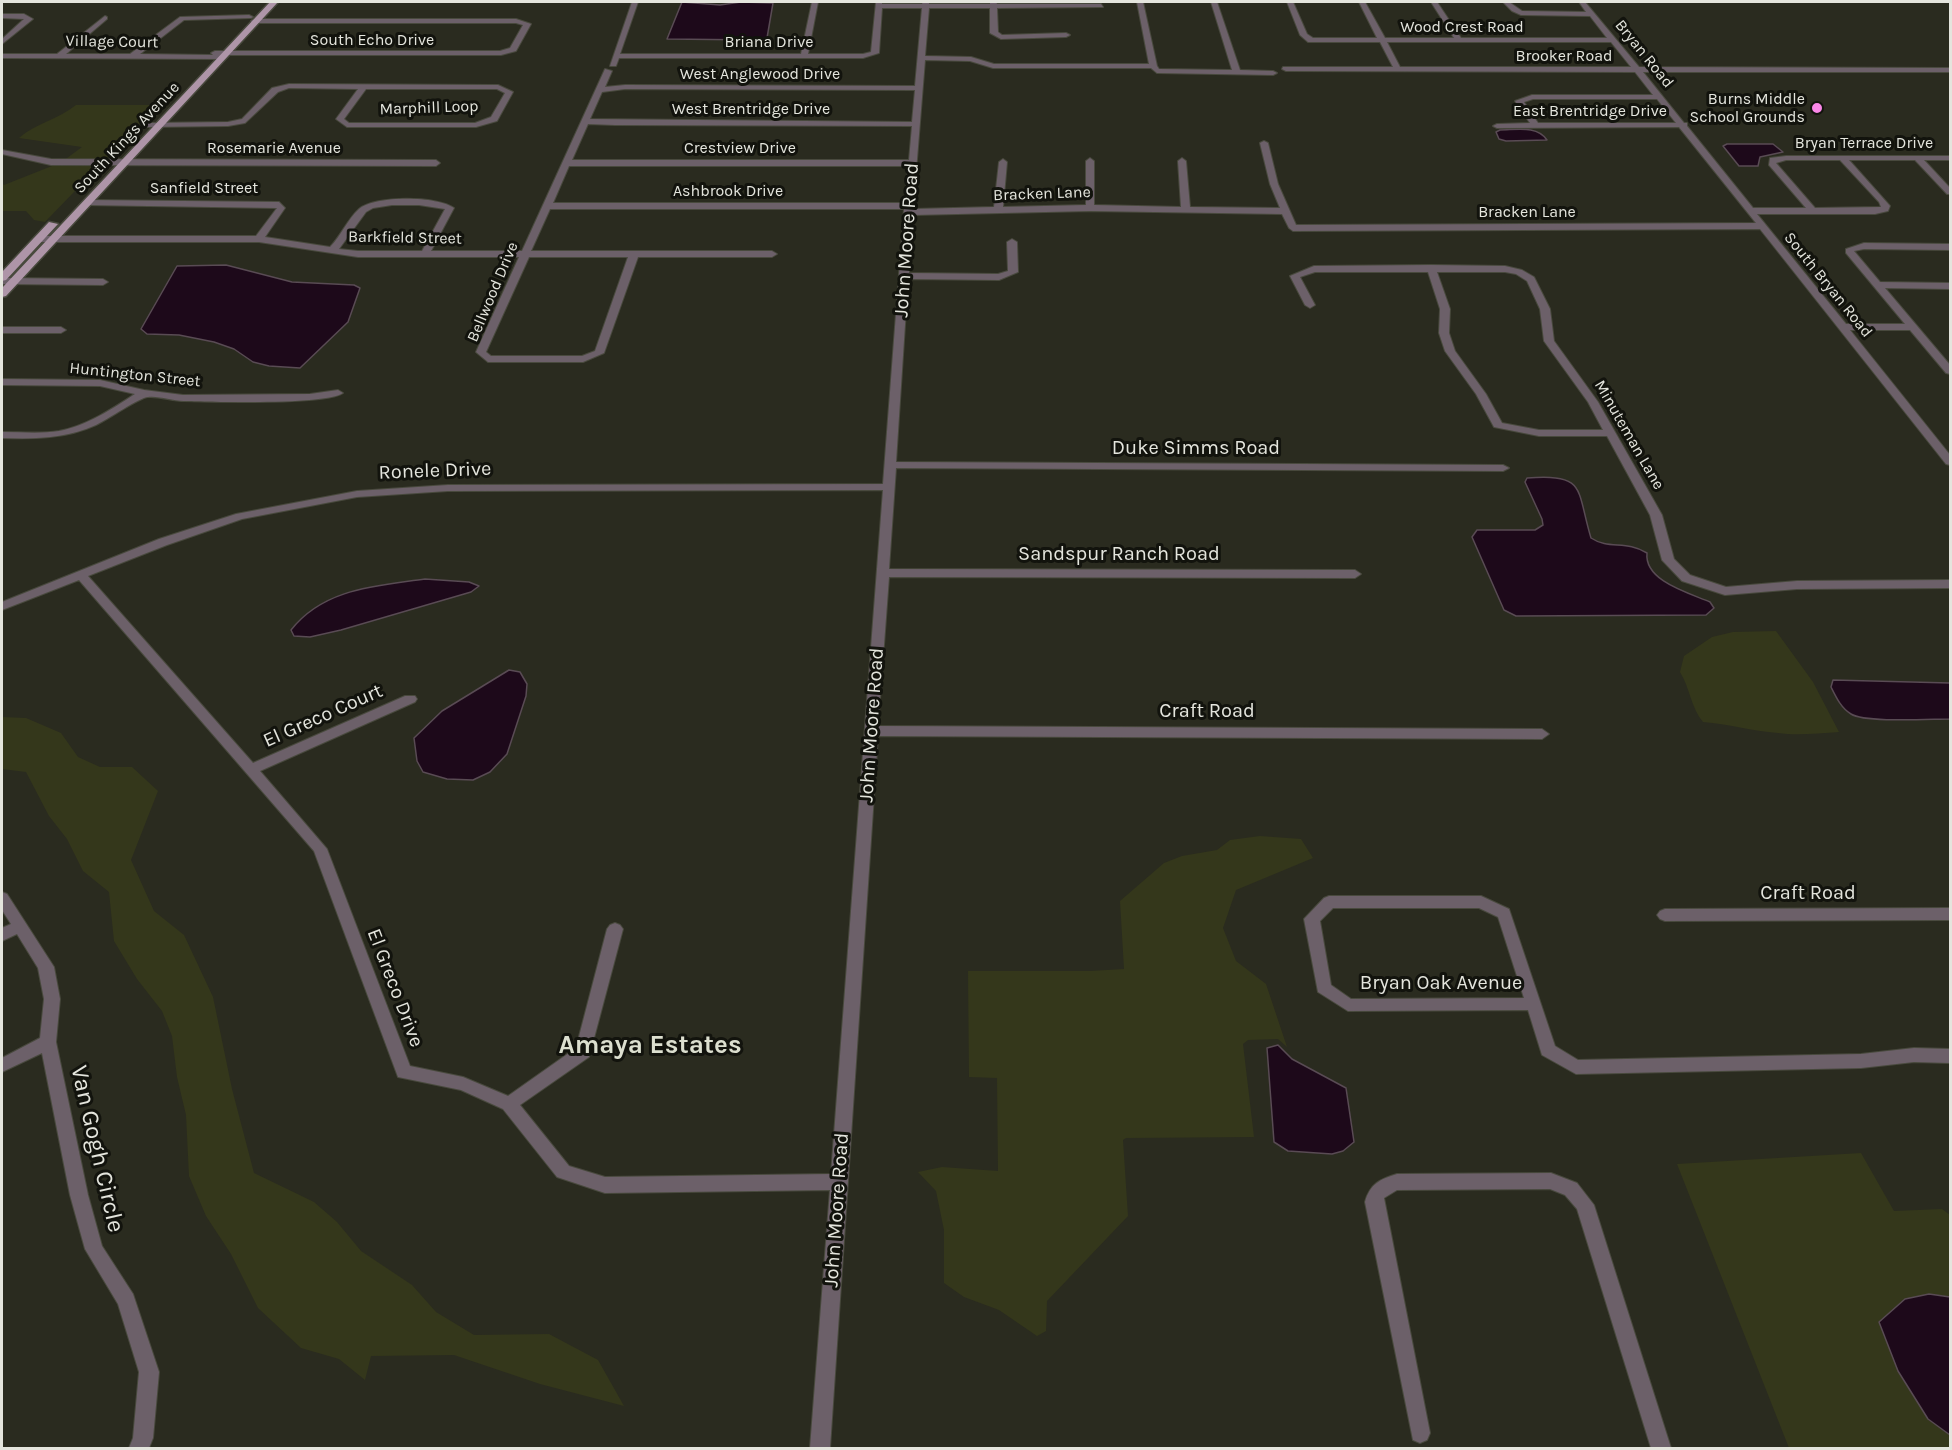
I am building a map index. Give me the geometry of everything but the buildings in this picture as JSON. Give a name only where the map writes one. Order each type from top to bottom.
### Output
[{"type":"main road","name":"South Kings Avenue","points":[[252,19],[263,2]]},
{"type":"main road","name":"South Kings Avenue","points":[[2,280],[183,87],[252,19],[274,2]]},
{"type":"main road","name":"South Kings Avenue","points":[[2,294],[194,88],[218,55]]},
{"type":"main road","points":[[183,87],[194,88]]},
{"type":"street","name":"Bellwood Drive","points":[[634,254],[599,353],[583,359],[488,359],[481,352],[609,70],[635,2]]},
{"type":"street","points":[[804,56],[814,2]]},
{"type":"street","points":[[1140,2],[1153,66],[1157,71],[1167,73],[1273,73]]},
{"type":"street","points":[[1214,2],[1236,73]]},
{"type":"street","name":"Wood Crest Road","points":[[1290,2],[1304,35],[1311,40],[1613,40]]},
{"type":"street","points":[[1362,2],[1398,70]]},
{"type":"street","points":[[1434,2],[1459,40]]},
{"type":"street","points":[[1506,2],[1521,14],[1592,14]]},
{"type":"street","name":"Bryan Road","points":[[1582,2],[1684,125]]},
{"type":"street","name":"Briana Drive","points":[[615,56],[863,56],[875,53],[879,4],[1101,6]]},
{"type":"street","name":"John Moore Road","points":[[820,1449],[908,209],[926,4]]},
{"type":"street","points":[[993,4],[994,33],[1001,37],[1066,35]]},
{"type":"street","points":[[2,16],[24,16],[29,19],[2,42]]},
{"type":"street","points":[[60,55],[105,18]]},
{"type":"street","points":[[134,56],[182,18],[252,19]]},
{"type":"street","name":"South Echo Drive","points":[[218,55],[501,53],[513,49],[527,24],[516,21],[252,19]]},
{"type":"street","name":"Village Court","points":[[2,56],[218,55]]},
{"type":"street","points":[[922,60],[975,61],[993,66],[1153,66]]},
{"type":"street","name":"Brooker Road","points":[[1286,69],[1950,70]]},
{"type":"street","name":"Marphill Loop","points":[[147,125],[228,124],[245,121],[275,90],[289,87],[364,87],[498,87],[509,92],[494,119],[476,125],[347,125],[340,119],[364,87]]},
{"type":"street","name":"West Anglewood Drive","points":[[599,90],[625,87],[920,88]]},
{"type":"street","points":[[1535,126],[1519,101],[1532,97],[1659,97]]},
{"type":"street","name":"West Brentridge Drive","points":[[586,121],[916,124]]},
{"type":"street","name":"East Brentridge Drive","points":[[1497,126],[1684,125]]},
{"type":"street","name":"South Bryan Road","points":[[1684,125],[1950,462]]},
{"type":"street","points":[[1264,143],[1273,180],[1286,211]]},
{"type":"street","name":"Rosemarie Avenue","points":[[2,152],[51,162],[436,163]]},
{"type":"street","name":"Bryan Terrace Drive","points":[[1814,211],[1771,161],[1779,158],[1950,158]]},
{"type":"street","points":[[1917,158],[1950,192]]},
{"type":"street","points":[[1750,211],[1878,211],[1886,207],[1843,159]]},
{"type":"street","points":[[1090,161],[1090,208]]},
{"type":"street","points":[[1182,161],[1186,210]]},
{"type":"street","points":[[998,211],[1003,162]]},
{"type":"street","name":"Crestview Drive","points":[[567,163],[912,164]]},
{"type":"street","name":"Sanfield Street","points":[[87,202],[279,205],[281,208],[259,239]]},
{"type":"street","points":[[332,251],[344,240],[364,209],[380,203],[440,203],[450,208],[424,254]]},
{"type":"street","name":"Ashbrook Drive","points":[[548,206],[908,209]]},
{"type":"street","name":"Bracken Lane","points":[[908,209],[998,211],[1090,208],[1286,211],[1293,228],[1762,226]]},
{"type":"street","name":"Barkfield Street","points":[[38,239],[259,239],[289,241],[332,251],[424,254],[772,254]]},
{"type":"street","points":[[904,276],[999,277],[1013,272],[1012,242]]},
{"type":"street","points":[[1950,247],[1864,246],[1850,250],[1950,371]]},
{"type":"street","points":[[1431,268],[1445,309],[1444,333],[1450,351],[1481,394],[1498,425],[1517,432],[1540,434],[1610,433]]},
{"type":"street","name":"Minuteman Lane","points":[[1310,305],[1295,276],[1314,269],[1505,269],[1518,272],[1531,279],[1545,309],[1549,341],[1593,402],[1656,515],[1664,536],[1668,560],[1686,578],[1725,591],[1797,585],[1950,584]]},
{"type":"street","points":[[2,280],[103,282]]},
{"type":"street","points":[[1878,285],[1950,286]]},
{"type":"street","points":[[1843,327],[1913,327]]},
{"type":"street","points":[[2,330],[61,330]]},
{"type":"street","name":"Huntington Street","points":[[2,381],[100,383],[144,393],[205,398],[310,397],[338,393]]},
{"type":"street","points":[[2,435],[49,435],[67,432],[123,407],[144,393]]},
{"type":"street","name":"Duke Simms Road","points":[[890,465],[1503,468]]},
{"type":"street","name":"Ronele Drive","points":[[2,606],[163,542],[240,516],[324,499],[388,490],[888,487]]},
{"type":"street","name":"Sandspur Ranch Road","points":[[882,573],[1355,574]]},
{"type":"street","name":"El Greco Drive","points":[[81,575],[320,849],[405,1072],[463,1084],[509,1104],[564,1172],[605,1185],[839,1182]]},
{"type":"street","name":"El Greco Court","points":[[252,769],[410,699]]},
{"type":"street","name":"Craft Road","points":[[871,731],[1542,734]]},
{"type":"street","name":"Van Gogh Circle","points":[[2,898],[46,967],[52,999],[48,1042],[79,1195],[94,1249],[126,1300],[149,1372],[143,1438],[139,1449]]},
{"type":"street","name":"Bryan Oak Avenue","points":[[1533,1004],[1348,1005],[1324,988],[1312,919],[1329,902],[1481,902],[1504,913],[1548,1050],[1576,1067],[1861,1061],[1914,1055],[1950,1056]]},
{"type":"street","name":"Craft Road","points":[[1665,915],[1950,914]]},
{"type":"street","points":[[2,935],[20,926]]},
{"type":"street","points":[[509,1104],[583,1052],[615,929]]},
{"type":"street","points":[[2,1065],[48,1042]]},
{"type":"street","points":[[1420,1433],[1374,1202],[1375,1194],[1380,1188],[1397,1182],[1551,1181],[1571,1189],[1586,1205],[1661,1449]]},
{"type":"green space","points":[[76,105],[158,105],[104,161],[63,161],[82,147],[19,138]]},
{"type":"green space","points":[[57,164],[101,164],[45,222],[34,220],[26,211],[2,211],[2,183],[4,185]]},
{"type":"green space","points":[[1776,631],[1813,682],[1839,732],[1786,734],[1768,732],[1703,722],[1699,716],[1680,672],[1684,656],[1712,637],[1733,632]]},
{"type":"green space","points":[[2,717],[26,718],[61,733],[78,757],[100,767],[132,767],[158,791],[131,860],[154,911],[184,935],[213,997],[232,1089],[254,1173],[314,1202],[337,1222],[361,1251],[412,1285],[436,1312],[474,1335],[549,1334],[598,1360],[624,1406],[540,1384],[454,1355],[371,1356],[365,1380],[339,1359],[301,1348],[258,1308],[231,1254],[206,1216],[189,1176],[186,1115],[177,1077],[172,1036],[162,1011],[137,979],[114,941],[109,892],[83,871],[67,839],[49,816],[26,772],[2,769]]},
{"type":"green space","points":[[1260,836],[1301,839],[1313,858],[1236,890],[1223,928],[1236,961],[1266,984],[1287,1047],[1278,1039],[1248,1040],[1243,1044],[1254,1137],[1126,1138],[1123,1140],[1128,1216],[1047,1301],[1046,1331],[1037,1336],[999,1310],[964,1297],[944,1283],[944,1230],[936,1191],[918,1172],[942,1167],[998,1171],[997,1078],[969,1077],[968,971],[1124,969],[1120,901],[1164,863],[1182,856],[1217,850],[1230,840]]},
{"type":"green space","points":[[1861,1153],[1894,1211],[1942,1209],[1950,1215],[1950,1297],[1929,1294],[1928,1419],[1950,1435],[1950,1448],[1789,1448],[1677,1164]]},
{"type":"shaded area","points":[[682,2],[720,5],[741,2],[773,3],[767,38],[756,40],[667,39]]},
{"type":"shaded area","points":[[1532,130],[1543,135],[1547,140],[1506,141],[1499,139],[1496,132]]},
{"type":"shaded area","points":[[1727,144],[1773,144],[1783,152],[1760,157],[1758,166],[1739,166],[1723,146]]},
{"type":"shaded area","points":[[226,265],[292,282],[354,285],[360,288],[348,322],[300,368],[269,366],[253,362],[234,349],[214,342],[179,335],[147,334],[141,329],[177,266]]},
{"type":"shaded area","points":[[1546,477],[1570,482],[1580,496],[1591,538],[1604,544],[1632,547],[1647,553],[1648,563],[1660,578],[1680,590],[1710,602],[1714,608],[1706,615],[1516,616],[1504,610],[1472,537],[1477,530],[1535,530],[1543,525],[1525,482],[1527,478]]},
{"type":"shaded area","points":[[425,579],[469,582],[479,586],[471,592],[341,630],[310,637],[294,636],[291,630],[304,616],[335,597],[370,587]]},
{"type":"shaded area","points":[[509,670],[520,672],[527,684],[526,696],[507,754],[490,772],[473,780],[447,779],[423,772],[417,761],[414,738],[442,711]]},
{"type":"shaded area","points":[[1833,680],[1950,683],[1950,719],[1883,720],[1858,717],[1847,712],[1839,702],[1831,687]]},
{"type":"shaded area","points":[[1278,1045],[1292,1059],[1346,1088],[1354,1142],[1343,1151],[1332,1154],[1288,1151],[1274,1142],[1267,1048]]},
{"type":"shaded area","points":[[1929,1294],[1950,1297],[1950,1435],[1928,1419],[1898,1371],[1879,1322],[1905,1299]]},
{"type":"place","name":"Burns Middle School Grounds","points":[[1817,108]]},
{"type":"district","name":"Amaya Estates","points":[[650,1046]]}]
